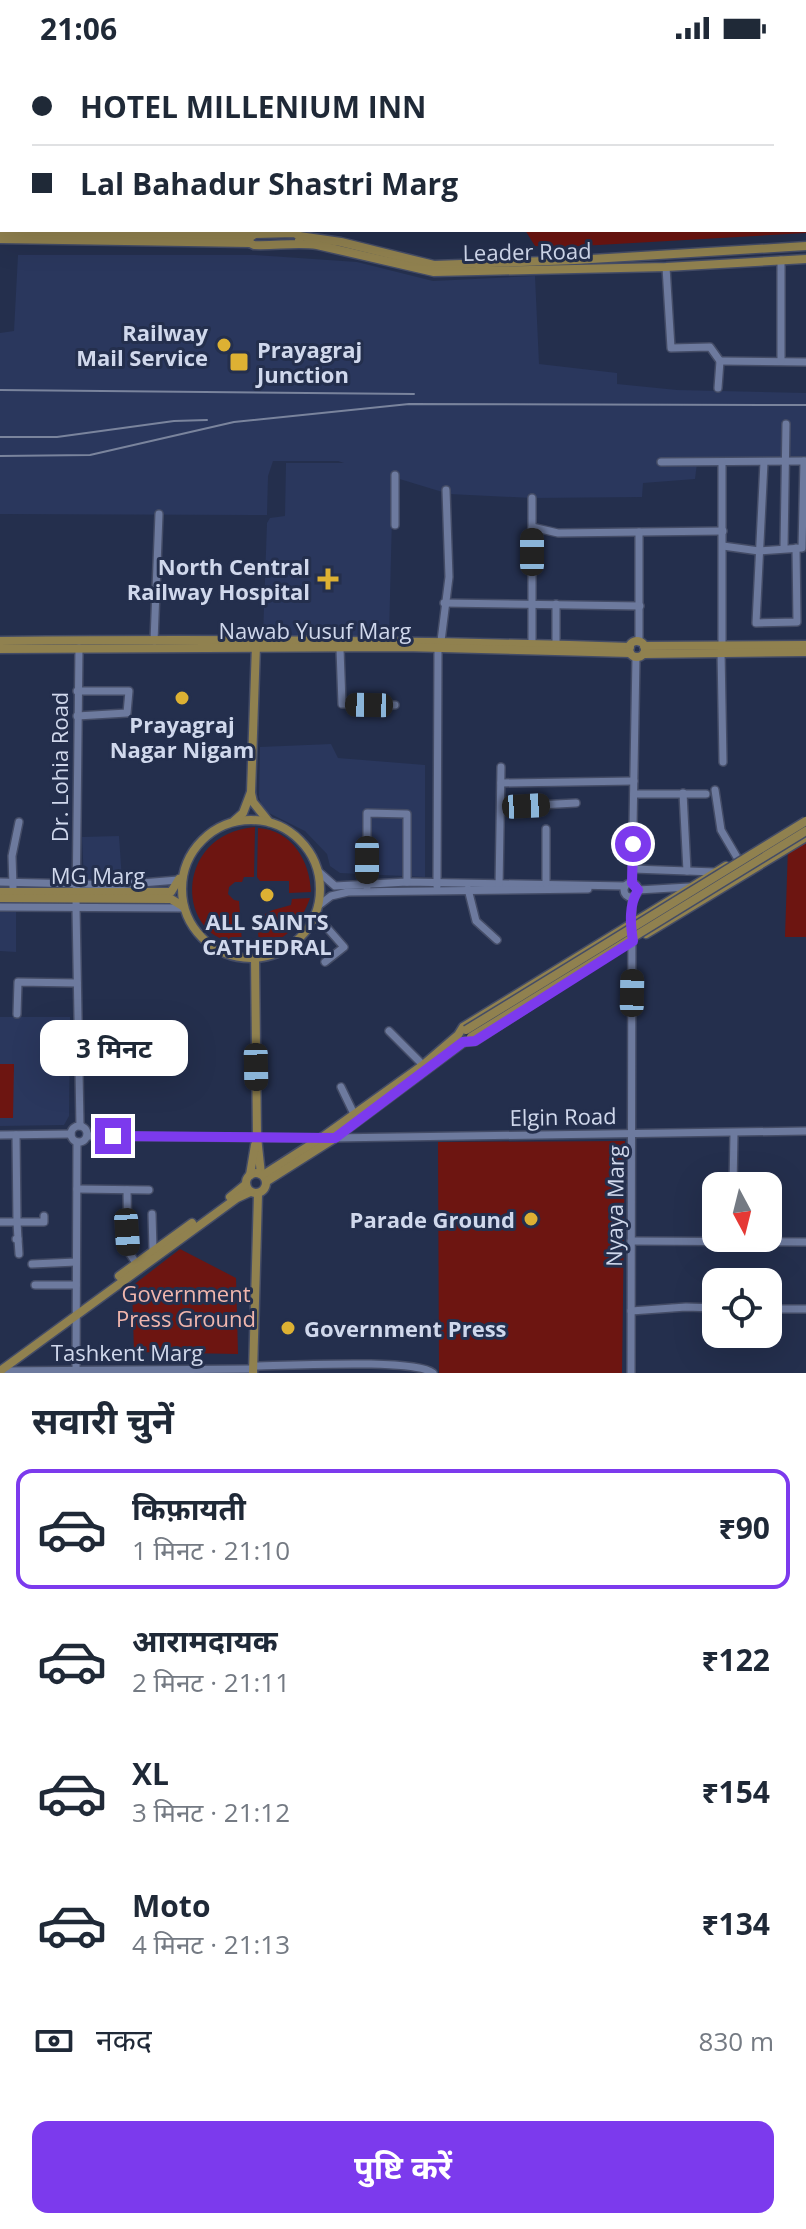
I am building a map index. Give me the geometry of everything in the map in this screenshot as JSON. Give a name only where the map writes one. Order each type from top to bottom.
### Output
[{"type":"main road","points":[[2,233],[276,232],[296,236],[291,246],[261,246],[253,234]]},
{"type":"main road","points":[[276,232],[278,246]]},
{"type":"main road","points":[[2,233],[253,234]]},
{"type":"main road","name":"Leader Road","points":[[296,236],[427,271],[806,246]]},
{"type":"main road","name":"Leader Road","points":[[443,268],[666,267],[806,259]]},
{"type":"main road","name":"Nawab Yusuf Marg","points":[[0,641],[339,642],[637,650],[806,645]]},
{"type":"main road","points":[[256,643],[251,792],[253,802],[270,823]]},
{"type":"main road","name":"Nawab Yusuf Marg","points":[[0,649],[145,650],[256,643],[340,649],[556,643],[637,650]]},
{"type":"main road","name":"Nawab Yusuf Marg","points":[[721,648],[806,652]]},
{"type":"main road","points":[[230,824],[243,813],[251,792]]},
{"type":"main road","points":[[465,1036],[463,1027],[689,887],[806,819]]},
{"type":"main road","points":[[4,1370],[153,1250],[321,1138],[465,1036],[755,855],[806,819]]},
{"type":"main road","points":[[252,820],[281,827],[301,841],[314,859],[319,872],[321,895],[317,910],[304,933],[287,948],[255,958],[231,955],[211,945],[194,929],[184,908],[183,871],[199,844],[217,829],[230,824],[252,820]]},
{"type":"main road","points":[[465,1036],[475,1041],[806,834]]},
{"type":"main road","points":[[264,1177],[335,1138],[465,1036],[806,834]]},
{"type":"main road","name":"MG Marg","points":[[0,895],[171,892],[183,871]]},
{"type":"main road","name":"MG Marg","points":[[0,895],[171,899],[184,908]]},
{"type":"main road","points":[[253,1369],[251,1186],[257,1137],[255,958]]},
{"type":"main road","points":[[251,1186],[264,1190],[257,1137]]},
{"type":"main road","points":[[76,1310],[251,1186]]},
{"type":"street","points":[[781,260],[781,361]]},
{"type":"street","points":[[666,267],[671,348],[710,347],[720,361],[718,388]]},
{"type":"street","points":[[720,361],[806,362]]},
{"type":"street","points":[[784,548],[786,424]]},
{"type":"street","points":[[701,451],[703,462]]},
{"type":"street","points":[[661,462],[805,461],[802,548],[796,551]]},
{"type":"street","points":[[722,462],[723,762]]},
{"type":"street","points":[[764,462],[756,623],[797,622],[796,551]]},
{"type":"street","points":[[395,475],[395,525]]},
{"type":"street","points":[[437,887],[440,645],[449,577],[446,490]]},
{"type":"street","points":[[532,498],[532,643]]},
{"type":"street","points":[[154,641],[159,514]]},
{"type":"street","points":[[532,527],[558,533],[723,531]]},
{"type":"street","name":"Nyaya Marg","points":[[631,1373],[633,941],[630,889],[640,606],[639,532]]},
{"type":"street","points":[[723,546],[759,551],[784,548],[806,555]]},
{"type":"street","points":[[444,603],[640,606]]},
{"type":"street","points":[[556,604],[556,643]]},
{"type":"street","name":"Dr. Lohia Road","points":[[79,648],[76,896],[80,1126]]},
{"type":"street","points":[[340,649],[342,704],[395,705]]},
{"type":"street","points":[[77,691],[129,691],[127,713],[77,716]]},
{"type":"street","points":[[499,886],[501,767]]},
{"type":"street","points":[[501,783],[634,781]]},
{"type":"street","points":[[715,790],[721,830],[738,859]]},
{"type":"street","points":[[683,793],[687,871]]},
{"type":"street","points":[[634,794],[706,794]]},
{"type":"street","points":[[501,807],[576,803]]},
{"type":"street","points":[[367,887],[367,813],[407,814],[407,882]]},
{"type":"street","points":[[13,893],[12,856],[19,822]]},
{"type":"street","points":[[546,829],[546,883]]},
{"type":"street","points":[[633,869],[715,872]]},
{"type":"street","points":[[319,872],[335,886],[689,887]]},
{"type":"street","points":[[0,882],[76,896]]},
{"type":"street","points":[[325,962],[344,947],[317,910],[336,894],[407,882],[468,889],[546,883],[630,889]]},
{"type":"street","points":[[468,889],[476,921],[497,940]]},
{"type":"street","points":[[0,907],[76,896]]},
{"type":"street","points":[[17,1014],[18,982],[77,983]]},
{"type":"street","points":[[389,1031],[423,1065]]},
{"type":"street","points":[[77,1050],[141,1053]]},
{"type":"street","points":[[341,1087],[354,1114]]},
{"type":"street","points":[[71,1134],[73,1129],[80,1126],[86,1131],[87,1136],[77,1142]]},
{"type":"street","name":"Elgin Road","points":[[87,1136],[335,1138],[806,1131]]},
{"type":"street","points":[[733,1172],[734,1133]]},
{"type":"street","points":[[0,1135],[71,1134]]},
{"type":"street","points":[[71,1134],[77,1142],[76,1372]]},
{"type":"street","points":[[16,1135],[19,1254]]},
{"type":"street","points":[[77,1189],[149,1190]]},
{"type":"street","points":[[127,1190],[128,1251],[136,1263]]},
{"type":"street","points":[[152,1214],[153,1250]]},
{"type":"street","points":[[0,1222],[44,1222],[44,1216]]},
{"type":"street","points":[[631,1241],[806,1242]]},
{"type":"street","points":[[32,1264],[76,1262]]},
{"type":"street","points":[[35,1285],[76,1285]]},
{"type":"street","points":[[631,1311],[702,1308]]},
{"type":"street","points":[[782,1309],[806,1309]]},
{"type":"street","name":"Tashkent Marg","points":[[4,1370],[174,1372],[382,1366],[417,1367],[433,1373]]},
{"type":"shaded area","points":[[18,255],[255,255],[357,262],[433,281],[535,276],[539,364],[617,373],[617,384],[677,390],[806,393],[806,462],[697,463],[695,479],[643,483],[642,497],[532,498],[449,494],[393,477],[389,637],[263,636],[267,523],[270,518],[285,516],[286,463],[344,463],[273,461],[268,476],[267,515],[0,514],[0,333],[14,331]]},
{"type":"shaded area","points":[[331,744],[338,758],[425,765],[425,877],[340,873],[330,866],[327,854],[305,831],[263,810],[259,797],[260,747]]},
{"type":"shaded area","points":[[119,836],[122,880],[84,881],[82,837]]},
{"type":"shaded area","points":[[0,908],[16,908],[16,952],[0,951]]},
{"type":"shaded area","points":[[0,1017],[70,1017],[69,1116],[64,1125],[0,1126]]},
{"type":"green space","points":[[526,232],[806,232],[563,247],[535,246]]},
{"type":"green space","points":[[255,827],[254,877],[244,877],[242,882],[235,882],[229,887],[228,894],[239,901],[242,943],[220,938],[204,926],[195,908],[192,888],[197,867],[208,848],[228,834]]},
{"type":"green space","points":[[258,828],[280,834],[297,849],[307,869],[311,892],[289,893],[289,881],[260,881],[257,877]]},
{"type":"green space","points":[[806,834],[806,937],[785,937],[788,847]]},
{"type":"green space","points":[[310,898],[291,930],[277,940],[259,945],[257,918],[291,905],[292,899]]},
{"type":"green space","points":[[0,1064],[14,1064],[13,1118],[0,1118]]},
{"type":"green space","name":"Parade Ground","points":[[625,1141],[622,1373],[439,1373],[438,1142]]},
{"type":"green space","name":"Government Press Ground","points":[[180,1249],[236,1278],[238,1354],[134,1352],[132,1286]]},
{"type":"railway","points":[[0,390],[414,394]]},
{"type":"railway","points":[[0,456],[90,455],[234,422],[409,404],[806,405]]},
{"type":"railway","points":[[0,437],[57,437],[174,421],[207,420]]},
{"type":"place","name":"Railway Mail Service","points":[[224,345]]},
{"type":"place","name":"Prayagraj Junction","points":[[239,362]]},
{"type":"place","name":"North Central Railway Hospital","points":[[328,579]]},
{"type":"place","name":"Prayagraj Nagar Nigam","points":[[182,698]]},
{"type":"place","name":"ALL SAINTS CATHEDRAL","points":[[267,895]]},
{"type":"place","name":"Parade Ground","points":[[531,1219]]},
{"type":"place","name":"Government Press","points":[[288,1328]]},
{"type":"route","points":[[113,1136],[335,1138],[463,1042],[468,1044],[475,1041],[633,941],[630,924],[632,897],[638,890],[632,883],[633,844]]}]
